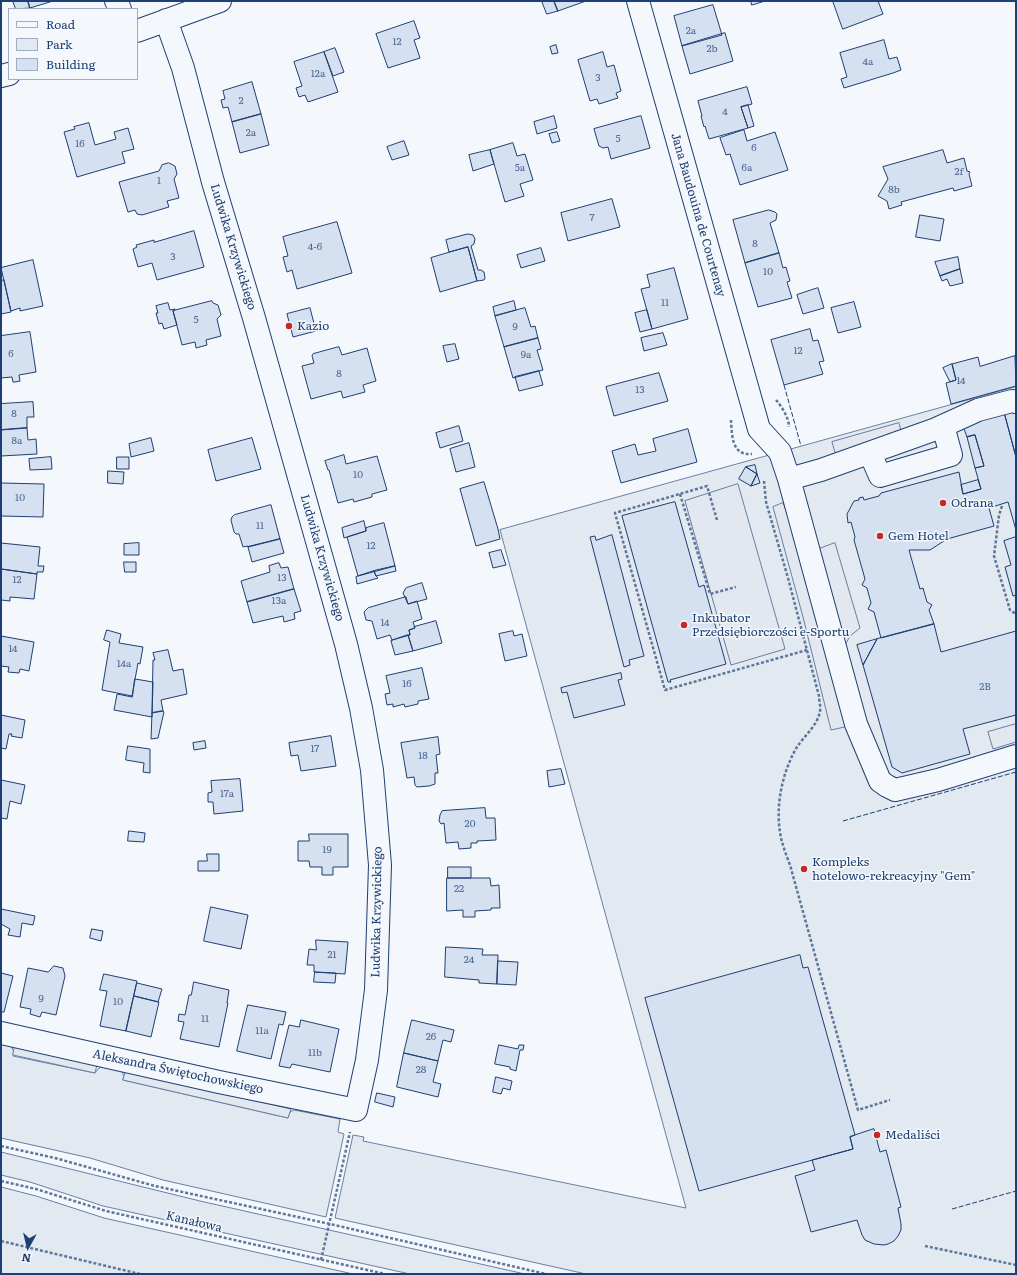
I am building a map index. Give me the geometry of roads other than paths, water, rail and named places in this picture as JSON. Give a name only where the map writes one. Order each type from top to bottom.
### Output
[{"type":"street","points":[[138,31],[220,1]]},
{"type":"street","name":"Jana Baudouina de Courtenay","points":[[638,1],[759,429],[780,452],[789,479]]},
{"type":"street","name":"Ludwika Krzywickiego","points":[[166,20],[183,68],[214,182],[346,644],[361,708],[372,770],[380,865],[376,990],[367,1060],[356,1110]]},
{"type":"street","points":[[1016,402],[1012,401],[978,410],[945,428],[821,470],[789,479],[856,724],[880,781],[895,790],[938,780],[1016,756]]},
{"type":"street","points":[[870,453],[880,476],[951,455],[945,428]]},
{"type":"street","name":"Aleksandra Świętochowskiego","points":[[1,1033],[211,1080],[356,1110]]},
{"type":"place","name":"Kazio","points":[[289,326]]},
{"type":"place","name":"Odrana","points":[[943,503]]},
{"type":"place","name":"Gem Hotel","points":[[880,536]]},
{"type":"place","name":"Inkubator Przedsiębiorczości e-Sportu","points":[[684,625]]},
{"type":"place","name":"Kompleks hotelowo-rekreacyjny \"Gem\"","points":[[804,869]]},
{"type":"place","name":"Medaliści","points":[[877,1135]]}]
